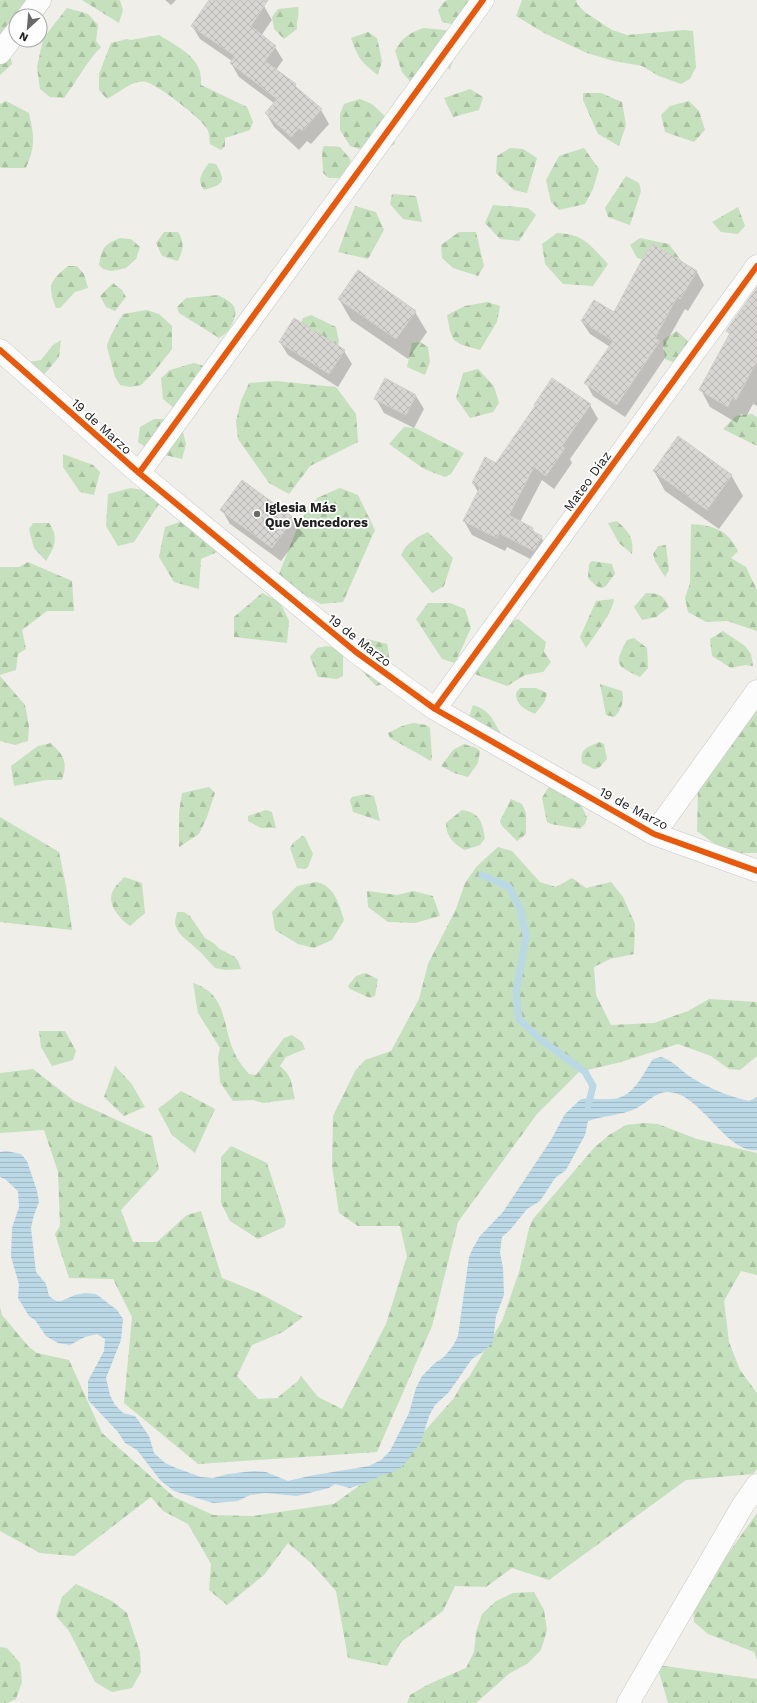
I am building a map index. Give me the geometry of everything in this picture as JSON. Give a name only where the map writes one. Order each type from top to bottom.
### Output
[{"type":"street","points":[[139,474],[483,0]]},
{"type":"street","points":[[0,53],[8,42]]},
{"type":"street","name":"Mateo Díaz","points":[[435,709],[757,266]]},
{"type":"street","name":"19 de Marzo","points":[[0,350],[139,474],[356,652],[435,709],[654,834],[757,871]]},
{"type":"street","points":[[654,834],[757,690]]},
{"type":"street","points":[[628,1703],[743,1505],[757,1484]]},
{"type":"green space","points":[[0,0],[39,0],[34,8],[8,8],[8,48],[12,64],[0,75]]},
{"type":"green space","points":[[82,0],[120,0],[123,10],[119,23]]},
{"type":"green space","points":[[447,0],[467,0],[471,3],[466,27],[442,22],[438,10]]},
{"type":"green space","points":[[522,0],[576,0],[577,4],[586,13],[612,30],[627,35],[685,30],[693,31],[696,67],[690,79],[681,84],[659,76],[642,66],[614,61],[587,53],[546,34],[516,16]]},
{"type":"green space","points":[[298,7],[299,13],[297,29],[284,39],[274,29],[272,17],[278,9]]},
{"type":"green space","points":[[67,8],[88,14],[98,25],[96,41],[101,47],[64,98],[50,97],[40,89],[37,67],[41,48],[48,48],[48,32]]},
{"type":"green space","points":[[423,28],[445,30],[460,40],[450,69],[443,68],[415,87],[402,72],[395,51],[406,36]]},
{"type":"green space","points":[[368,32],[377,38],[382,61],[378,75],[361,59],[351,38]]},
{"type":"green space","points":[[159,35],[182,49],[192,58],[200,71],[201,85],[247,107],[253,122],[250,130],[225,138],[225,146],[221,150],[210,144],[208,131],[197,118],[169,95],[152,84],[146,82],[136,83],[107,99],[99,90],[99,74],[111,43],[127,39],[131,40]]},
{"type":"green space","points":[[470,89],[483,97],[479,110],[453,117],[444,98]]},
{"type":"green space","points":[[583,93],[601,93],[622,102],[626,125],[619,146],[598,134],[583,100]]},
{"type":"green space","points":[[360,99],[372,104],[388,119],[393,127],[395,144],[381,151],[369,152],[350,146],[340,130],[340,114],[344,104]]},
{"type":"green space","points":[[6,101],[29,113],[33,146],[26,168],[0,167],[0,104]]},
{"type":"green space","points":[[689,101],[699,111],[705,130],[694,142],[665,132],[661,115],[670,106]]},
{"type":"green space","points":[[324,146],[340,147],[351,160],[343,178],[329,178],[323,173],[322,151]]},
{"type":"green space","points":[[510,148],[523,149],[537,158],[527,193],[514,190],[496,173],[497,156]]},
{"type":"green space","points":[[584,148],[599,169],[593,189],[585,204],[559,210],[551,202],[546,180],[559,156]]},
{"type":"green space","points":[[209,163],[216,164],[222,179],[219,184],[204,190],[200,180],[202,173]]},
{"type":"green space","points":[[626,176],[639,183],[641,191],[630,225],[608,217],[605,208]]},
{"type":"green space","points":[[392,194],[416,196],[422,222],[403,219],[390,204]]},
{"type":"green space","points":[[493,205],[528,208],[536,215],[519,241],[500,239],[485,223]]},
{"type":"green space","points":[[355,206],[376,212],[384,230],[368,259],[338,252]]},
{"type":"green space","points":[[738,207],[745,226],[738,234],[721,232],[712,222]]},
{"type":"green space","points":[[164,232],[178,232],[182,239],[181,253],[178,261],[162,256],[156,243]]},
{"type":"green space","points":[[459,232],[476,232],[484,266],[478,276],[453,268],[442,258],[441,245]]},
{"type":"green space","points":[[557,233],[574,236],[586,242],[608,264],[593,286],[563,284],[545,264],[542,244]]},
{"type":"green space","points":[[120,238],[131,239],[140,247],[136,259],[126,268],[112,271],[103,269],[99,265],[102,251],[107,245]]},
{"type":"green space","points":[[640,238],[669,244],[685,266],[665,266],[637,258],[630,245]]},
{"type":"green space","points":[[68,266],[77,266],[84,274],[88,288],[75,292],[60,308],[56,308],[51,289],[52,284],[57,276]]},
{"type":"green space","points":[[113,283],[122,290],[126,297],[115,311],[106,307],[100,296]]},
{"type":"green space","points":[[218,295],[230,302],[235,308],[235,317],[233,322],[226,333],[219,338],[179,313],[177,307],[186,298]]},
{"type":"green space","points":[[487,302],[500,306],[497,322],[480,350],[459,343],[455,340],[450,332],[447,315],[465,306]]},
{"type":"green space","points":[[146,310],[159,314],[172,326],[172,349],[154,372],[141,385],[130,387],[120,385],[115,377],[107,347],[108,344],[123,314]]},
{"type":"green space","points":[[311,315],[336,327],[339,341],[337,350],[298,330],[303,318]]},
{"type":"green space","points":[[677,331],[698,350],[678,364],[665,359],[663,340]]},
{"type":"green space","points":[[61,340],[59,357],[41,378],[28,362],[41,360],[53,345]]},
{"type":"green space","points":[[420,342],[428,347],[430,362],[425,375],[407,367],[412,343]]},
{"type":"green space","points":[[194,363],[204,366],[181,414],[163,399],[161,378],[170,370]]},
{"type":"green space","points":[[478,369],[494,386],[499,403],[493,412],[470,418],[456,398],[463,373]]},
{"type":"green space","points":[[276,381],[336,387],[356,414],[358,442],[310,466],[289,494],[269,483],[238,439],[236,421],[241,401],[249,383]]},
{"type":"green space","points":[[752,414],[757,417],[757,446],[723,429],[736,416]]},
{"type":"green space","points":[[154,419],[168,419],[182,428],[186,444],[182,459],[152,452],[138,442],[140,427]]},
{"type":"green space","points":[[404,427],[415,428],[464,453],[451,474],[445,477],[424,469],[389,444]]},
{"type":"green space","points":[[63,454],[93,465],[100,472],[94,495],[80,492],[63,467]]},
{"type":"green space","points":[[131,488],[149,491],[159,504],[134,542],[118,546],[106,526],[108,494]]},
{"type":"green space","points":[[340,488],[358,495],[375,530],[343,602],[321,604],[286,585],[279,574],[300,521],[317,498]]},
{"type":"green space","points":[[203,514],[224,549],[201,559],[199,589],[174,582],[159,557],[165,527]]},
{"type":"green space","points":[[617,521],[630,536],[632,554],[619,543],[608,523]]},
{"type":"green space","points":[[33,523],[49,523],[54,533],[54,547],[46,561],[34,548],[29,529]]},
{"type":"green space","points":[[691,524],[719,530],[724,533],[734,544],[738,551],[731,558],[746,567],[757,590],[757,631],[727,621],[706,622],[688,612],[685,598],[690,583]]},
{"type":"green space","points":[[428,532],[453,558],[444,586],[432,593],[401,555],[406,547],[416,538]]},
{"type":"green space","points":[[666,545],[669,570],[665,577],[655,561],[653,554],[658,546]]},
{"type":"green space","points":[[592,561],[612,564],[615,574],[606,586],[602,588],[596,586],[588,578],[589,564]]},
{"type":"green space","points":[[28,562],[72,581],[74,611],[47,611],[22,630],[26,649],[18,654],[16,670],[0,675],[0,567],[19,567]]},
{"type":"green space","points":[[262,593],[280,602],[289,621],[287,643],[234,637],[234,617]]},
{"type":"green space","points":[[646,593],[663,597],[669,607],[656,617],[642,620],[634,607]]},
{"type":"green space","points":[[614,599],[607,617],[586,648],[580,637],[596,601]]},
{"type":"green space","points":[[428,603],[450,603],[465,609],[471,628],[455,663],[442,659],[416,619]]},
{"type":"green space","points":[[518,619],[546,642],[544,652],[551,662],[543,672],[525,675],[507,686],[469,672],[484,633]]},
{"type":"green space","points":[[723,631],[745,646],[751,654],[753,666],[745,665],[731,668],[712,656],[710,639]]},
{"type":"green space","points":[[634,638],[647,648],[648,668],[640,677],[621,667],[619,663],[620,655],[627,640]]},
{"type":"green space","points":[[367,639],[387,644],[392,681],[376,686],[363,672],[359,654]]},
{"type":"green space","points":[[328,646],[343,650],[343,676],[337,679],[318,677],[310,657],[317,648]]},
{"type":"green space","points":[[0,676],[25,705],[29,726],[28,741],[15,745],[0,741]]},
{"type":"green space","points":[[600,684],[622,691],[622,705],[619,712],[614,717],[606,715]]},
{"type":"green space","points":[[520,688],[536,688],[547,693],[545,701],[535,714],[519,704],[516,693]]},
{"type":"green space","points":[[473,705],[483,709],[492,719],[500,732],[497,741],[469,717]]},
{"type":"green space","points":[[757,708],[757,853],[738,853],[715,844],[697,831],[698,787]]},
{"type":"green space","points":[[413,723],[426,725],[430,728],[431,761],[390,738],[388,733],[402,726]]},
{"type":"green space","points":[[600,742],[604,744],[607,759],[599,768],[594,769],[582,763],[581,758],[583,751]]},
{"type":"green space","points":[[51,743],[64,760],[65,768],[62,780],[46,780],[14,786],[11,766],[38,746]]},
{"type":"green space","points":[[464,744],[480,751],[478,763],[468,777],[454,773],[441,766],[453,750]]},
{"type":"green space","points":[[560,786],[581,804],[587,818],[590,811],[585,824],[580,829],[547,822],[542,798],[548,788]]},
{"type":"green space","points":[[209,787],[215,793],[207,817],[199,834],[179,847],[179,812],[182,793]]},
{"type":"green space","points":[[366,794],[374,796],[380,821],[353,812],[350,800],[352,797]]},
{"type":"green space","points":[[511,799],[522,804],[526,813],[526,834],[517,841],[502,826],[500,821]]},
{"type":"green space","points":[[266,810],[272,812],[276,828],[261,828],[248,821],[248,816]]},
{"type":"green space","points":[[462,810],[473,813],[479,819],[483,827],[485,838],[480,845],[465,850],[451,840],[446,828],[446,823]]},
{"type":"green space","points":[[0,817],[59,852],[66,886],[72,930],[0,922]]},
{"type":"green space","points":[[302,836],[305,837],[313,854],[308,867],[305,869],[297,868],[290,848],[293,843]]},
{"type":"green space","points":[[498,847],[512,851],[540,882],[556,887],[572,878],[586,888],[611,882],[623,897],[635,924],[634,954],[610,959],[594,967],[596,995],[611,1025],[654,1023],[688,1011],[709,999],[757,1002],[757,1056],[740,1070],[729,1069],[711,1056],[678,1044],[621,1062],[579,1072],[537,1114],[458,1222],[432,1326],[377,1452],[198,1464],[124,1403],[132,1317],[113,1279],[69,1278],[55,1234],[60,1226],[58,1172],[44,1130],[0,1133],[0,1073],[33,1069],[73,1100],[152,1136],[159,1169],[121,1210],[133,1242],[157,1242],[187,1215],[201,1211],[222,1278],[259,1293],[303,1317],[283,1332],[252,1345],[237,1376],[258,1399],[277,1398],[298,1381],[301,1376],[318,1397],[342,1409],[386,1324],[407,1256],[400,1226],[358,1226],[339,1213],[332,1166],[333,1116],[355,1071],[365,1060],[391,1051],[419,999],[428,964],[456,909],[465,883],[477,866]]},
{"type":"green space","points":[[124,877],[142,883],[145,913],[130,926],[114,910],[111,900],[114,889]]},
{"type":"green space","points":[[316,882],[327,887],[335,896],[344,920],[332,940],[314,948],[298,944],[275,930],[272,912],[297,886]]},
{"type":"green space","points":[[367,891],[397,895],[413,891],[433,896],[440,916],[415,923],[388,922],[368,907]]},
{"type":"green space","points":[[177,912],[184,912],[190,916],[205,938],[215,944],[218,948],[235,957],[241,969],[226,970],[215,968],[178,931],[175,923]]},
{"type":"green space","points":[[365,973],[378,979],[375,996],[370,998],[350,989],[348,986],[356,976]]},
{"type":"green space","points":[[193,983],[205,988],[213,995],[218,1003],[235,1054],[239,1062],[249,1074],[256,1075],[284,1038],[292,1035],[302,1042],[305,1049],[286,1057],[280,1066],[289,1077],[295,1099],[263,1103],[253,1100],[233,1101],[220,1082],[218,1057],[220,1048],[198,1013]]},
{"type":"green space","points":[[39,1031],[65,1031],[76,1051],[73,1060],[52,1066],[41,1047]]},
{"type":"green space","points":[[115,1066],[131,1083],[145,1107],[124,1116],[104,1097]]},
{"type":"green space","points":[[181,1091],[215,1109],[195,1153],[172,1135],[158,1109]]},
{"type":"green space","points":[[644,1123],[658,1124],[697,1139],[757,1153],[757,1275],[741,1271],[724,1301],[729,1342],[740,1370],[757,1393],[757,1469],[753,1474],[686,1480],[549,1580],[512,1568],[486,1587],[455,1586],[443,1611],[401,1642],[387,1666],[348,1658],[336,1591],[312,1564],[288,1543],[264,1575],[227,1605],[209,1590],[211,1564],[188,1524],[163,1511],[151,1497],[74,1556],[40,1553],[0,1531],[0,1307],[2,1315],[29,1347],[37,1353],[69,1360],[102,1433],[174,1497],[213,1515],[252,1516],[334,1504],[407,1451],[454,1398],[462,1384],[469,1377],[502,1321],[519,1272],[529,1228],[533,1219],[594,1148],[609,1135],[626,1125]]},
{"type":"green space","points":[[231,1146],[267,1163],[286,1221],[284,1227],[258,1239],[230,1221],[221,1203],[221,1157]]},
{"type":"green space","points":[[757,1513],[757,1660],[754,1652],[708,1634],[694,1622],[693,1603]]},
{"type":"green space","points":[[76,1584],[112,1601],[127,1613],[140,1652],[141,1672],[132,1688],[112,1692],[95,1682],[69,1631],[56,1616],[62,1597]]},
{"type":"green space","points":[[534,1592],[544,1610],[547,1630],[541,1650],[527,1664],[510,1673],[476,1703],[407,1703],[410,1695],[429,1684],[466,1668],[474,1652],[476,1632],[482,1614],[496,1601],[513,1593]]},
{"type":"green space","points":[[0,1647],[7,1648],[20,1663],[22,1682],[16,1699],[8,1703],[0,1703]]},
{"type":"green space","points":[[657,1665],[757,1679],[757,1703],[668,1703]]},
{"type":"water","points":[[661,1057],[671,1062],[694,1079],[721,1092],[749,1101],[757,1097],[757,1150],[746,1149],[734,1142],[691,1101],[679,1094],[667,1092],[658,1094],[639,1107],[630,1111],[588,1121],[585,1135],[566,1170],[555,1178],[540,1201],[527,1209],[510,1230],[502,1237],[500,1252],[503,1268],[504,1295],[496,1316],[493,1342],[484,1351],[472,1359],[449,1392],[435,1405],[429,1416],[421,1442],[402,1467],[368,1482],[350,1488],[335,1484],[329,1488],[297,1496],[265,1493],[250,1495],[238,1501],[213,1503],[174,1491],[161,1481],[137,1450],[125,1443],[118,1432],[88,1400],[88,1381],[104,1351],[105,1339],[97,1334],[85,1337],[70,1345],[58,1343],[46,1336],[35,1320],[29,1316],[18,1298],[19,1284],[11,1257],[12,1228],[19,1207],[18,1191],[5,1179],[0,1177],[0,1152],[6,1151],[21,1154],[27,1161],[37,1191],[39,1202],[31,1228],[36,1272],[46,1284],[49,1296],[56,1301],[61,1301],[75,1295],[85,1293],[96,1294],[117,1310],[123,1319],[121,1340],[106,1378],[110,1395],[115,1405],[123,1413],[135,1416],[149,1436],[154,1453],[165,1463],[201,1477],[213,1478],[228,1474],[254,1471],[266,1472],[288,1481],[369,1466],[381,1460],[390,1451],[409,1413],[416,1388],[422,1376],[435,1363],[444,1357],[453,1346],[458,1336],[469,1257],[473,1248],[480,1236],[503,1212],[551,1140],[565,1114],[581,1099],[609,1099],[624,1096],[638,1082],[653,1059]]},
{"type":"building","points":[[209,0],[268,0],[251,26],[276,46],[265,61],[296,84],[295,86],[322,109],[302,131],[299,128],[291,137],[265,113],[277,99],[230,63],[235,56],[191,26]]},
{"type":"building","points":[[653,244],[697,271],[680,299],[677,297],[655,338],[660,341],[617,405],[584,383],[613,341],[581,321],[594,300],[614,312],[644,256]]},
{"type":"building","points":[[358,270],[416,311],[396,339],[338,299]]},
{"type":"building","points":[[757,287],[757,361],[736,400],[732,398],[728,407],[699,390],[730,333],[726,331]]},
{"type":"building","points":[[294,318],[345,350],[329,374],[279,342]]},
{"type":"building","points":[[385,378],[416,395],[406,415],[374,399]]},
{"type":"building","points":[[552,378],[591,404],[562,446],[565,448],[546,476],[534,467],[509,515],[533,528],[532,531],[542,536],[534,551],[499,533],[497,538],[463,521],[480,487],[472,483],[485,457],[496,463],[535,406],[534,405]]},
{"type":"building","points":[[678,436],[732,475],[707,510],[653,471]]},
{"type":"building","name":"Iglesia Más Que Vencedores","points":[[242,480],[294,518],[272,548],[220,510]]},
{"type":"waterway","points":[[482,875],[509,887],[520,908],[526,936],[516,993],[519,1019],[540,1039],[585,1072],[593,1086],[588,1106]]},
{"type":"cycle path","points":[[139,473],[483,0]]},
{"type":"cycle path","points":[[435,709],[757,266]]},
{"type":"cycle path","points":[[0,350],[139,473],[356,652],[435,709],[654,834],[757,871]]},
{"type":"place","name":"Iglesia Más Que Vencedores","points":[[257,514]]}]
